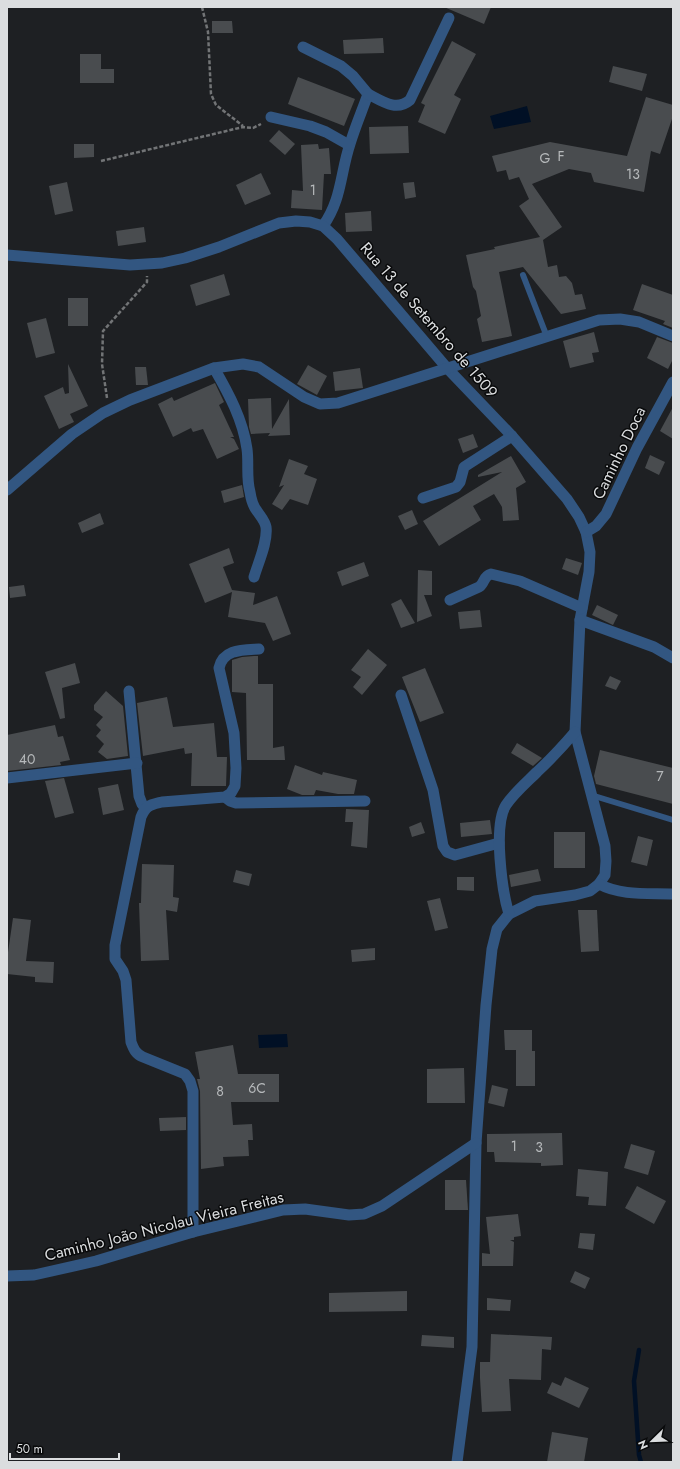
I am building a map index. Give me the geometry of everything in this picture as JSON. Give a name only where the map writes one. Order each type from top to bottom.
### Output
[{"type":"street","points":[[303,47],[341,66],[353,76],[368,94],[396,106],[403,106],[410,100],[449,18]]},
{"type":"street","points":[[323,226],[336,204],[349,145],[368,94]]},
{"type":"street","points":[[271,117],[310,126],[326,132],[349,145]]},
{"type":"street","name":"Rua 13 de Setembro de 1509","points":[[7,255],[130,265],[162,263],[185,258],[218,247],[279,223],[303,221],[323,226],[337,238],[447,368],[512,436],[567,500],[579,517],[586,532],[590,552],[589,572],[580,620],[575,732]]},
{"type":"street","points":[[7,490],[72,434],[109,410],[130,400],[214,368],[243,364],[258,367],[304,397],[320,404],[338,403],[599,320],[620,318],[639,322],[673,336]]},
{"type":"street","points":[[214,368],[231,398],[244,432],[247,452],[249,489],[252,501],[257,511],[263,518],[266,527],[265,540],[254,577]]},
{"type":"street","name":"Caminho Doca","points":[[586,532],[596,526],[606,514],[637,448],[673,382]]},
{"type":"street","points":[[423,498],[456,487],[460,482],[464,467],[512,436]]},
{"type":"street","points":[[450,600],[481,586],[485,578],[491,574],[520,581],[582,608]]},
{"type":"street","points":[[580,620],[654,647],[673,658]]},
{"type":"street","points":[[193,1232],[193,1091],[190,1081],[185,1074],[143,1057],[137,1054],[134,1050],[131,1042],[126,980],[123,971],[114,956],[115,945],[141,817],[145,808],[152,804],[162,802],[225,797],[231,793],[235,786],[236,768],[234,733],[219,668],[220,661],[226,655],[235,651],[259,649]]},
{"type":"street","points":[[129,691],[139,796],[145,808]]},
{"type":"street","points":[[401,695],[433,790],[443,846],[447,852],[454,854],[499,843]]},
{"type":"street","points":[[457,1462],[472,1347],[476,1143],[486,1005],[492,948],[497,929],[508,914],[536,901],[575,895],[590,891],[599,884],[604,875],[606,861],[604,846],[575,732]]},
{"type":"street","points":[[508,914],[504,899],[499,843],[500,820],[505,806],[575,732]]},
{"type":"street","points":[[7,778],[137,763]]},
{"type":"street","points":[[225,797],[236,803],[365,801]]},
{"type":"street","points":[[599,884],[609,890],[620,893],[673,894]]},
{"type":"street","name":"Caminho João Nicolau Vieira Freitas","points":[[7,1276],[34,1275],[96,1261],[193,1232],[283,1210],[305,1209],[349,1215],[364,1214],[382,1206],[476,1143]]},
{"type":"lane","points":[[523,275],[547,337]]},
{"type":"lane","points":[[592,795],[673,820]]},
{"type":"path","points":[[202,7],[208,32],[211,94],[216,105],[243,126]]},
{"type":"path","points":[[101,162],[243,126],[253,128],[271,117]]},
{"type":"path","points":[[109,410],[102,364],[103,331],[147,282],[148,264]]},
{"type":"water","points":[[527,106],[531,122],[494,129],[490,116]]},
{"type":"water","points":[[287,1034],[288,1047],[259,1048],[258,1035]]},
{"type":"building","points":[[444,7],[491,7],[484,24]]},
{"type":"building","points":[[212,21],[232,21],[233,33],[212,33]]},
{"type":"building","points":[[383,38],[384,53],[344,54],[343,40]]},
{"type":"building","points":[[452,41],[476,54],[454,95],[461,99],[445,134],[418,122],[425,105],[421,103]]},
{"type":"building","points":[[80,54],[101,54],[101,69],[114,69],[114,83],[80,83]]},
{"type":"building","points":[[613,66],[647,74],[642,91],[609,82]]},
{"type":"building","points":[[298,77],[355,99],[344,126],[288,104]]},
{"type":"building","points":[[646,97],[673,105],[673,116],[660,154],[651,151],[644,192],[594,182],[591,173],[569,169],[532,184],[562,227],[543,240],[548,267],[557,265],[559,277],[566,276],[572,283],[575,295],[582,294],[586,309],[561,314],[523,267],[499,272],[512,336],[482,342],[477,319],[481,316],[466,255],[540,237],[519,206],[529,199],[519,177],[509,180],[506,170],[497,172],[492,156],[550,142],[627,156]]},
{"type":"building","points":[[408,126],[409,153],[370,154],[369,127]]},
{"type":"building","points":[[279,130],[295,144],[285,155],[269,141]]},
{"type":"building","points":[[74,144],[94,144],[94,157],[74,158]]},
{"type":"building","points":[[318,144],[319,149],[329,148],[331,174],[324,174],[322,210],[291,208],[292,190],[303,191],[301,145]]},
{"type":"building","points":[[261,173],[271,194],[245,205],[236,185]]},
{"type":"building","points":[[67,182],[73,211],[55,215],[49,186]]},
{"type":"building","points":[[414,182],[416,197],[405,199],[403,183]]},
{"type":"building","points":[[371,211],[372,231],[346,232],[345,213]]},
{"type":"building","points":[[144,227],[146,242],[118,246],[116,231]]},
{"type":"building","points":[[224,274],[230,295],[196,306],[190,285]]},
{"type":"building","points":[[642,284],[673,295],[673,328],[663,324],[665,321],[633,310]]},
{"type":"building","points":[[68,298],[88,298],[88,326],[68,326]]},
{"type":"building","points":[[46,318],[55,353],[36,358],[27,323]]},
{"type":"building","points":[[594,332],[599,352],[592,353],[594,362],[570,368],[563,341]]},
{"type":"building","points":[[657,337],[673,343],[673,359],[668,369],[647,358]]},
{"type":"building","points":[[68,364],[88,406],[70,414],[74,422],[59,429],[44,396],[63,387],[65,394],[69,393]]},
{"type":"building","points":[[308,365],[327,376],[317,395],[297,384]]},
{"type":"building","points":[[135,367],[146,367],[148,385],[136,385]]},
{"type":"building","points":[[360,368],[363,388],[335,391],[333,372]]},
{"type":"building","points":[[215,383],[224,402],[219,405],[234,437],[230,437],[234,439],[239,449],[217,459],[203,429],[193,432],[191,428],[173,437],[158,404],[172,397],[174,401]]},
{"type":"building","points":[[271,398],[272,429],[289,399],[290,435],[268,436],[270,433],[251,434],[249,427],[248,399]]},
{"type":"building","points":[[673,407],[673,439],[660,431]]},
{"type":"building","points":[[473,434],[478,447],[463,453],[458,439]]},
{"type":"building","points":[[650,455],[665,462],[659,475],[645,468]]},
{"type":"building","points":[[511,456],[526,482],[516,488],[519,520],[503,521],[502,507],[494,494],[473,506],[481,520],[439,546],[423,521],[502,472],[478,477],[478,475]]},
{"type":"building","points":[[289,459],[308,466],[304,474],[317,479],[308,505],[290,499],[282,510],[272,504],[284,485],[279,487]]},
{"type":"building","points":[[242,485],[244,497],[224,503],[221,491]]},
{"type":"building","points":[[412,510],[418,524],[405,530],[398,516]]},
{"type":"building","points":[[100,513],[104,524],[82,533],[78,523]]},
{"type":"building","points":[[229,548],[234,563],[223,567],[232,590],[255,593],[253,605],[277,596],[291,634],[273,641],[265,623],[228,617],[232,592],[205,603],[189,564]]},
{"type":"building","points":[[566,558],[582,563],[578,575],[562,569]]},
{"type":"building","points":[[364,562],[369,576],[342,586],[337,572]]},
{"type":"building","points":[[418,570],[432,571],[432,595],[424,595],[432,616],[417,622]]},
{"type":"building","points":[[24,585],[26,596],[10,598],[9,587]]},
{"type":"building","points":[[401,599],[415,623],[401,628],[391,604]]},
{"type":"building","points":[[597,605],[618,615],[613,625],[592,615]]},
{"type":"building","points":[[480,610],[482,627],[460,629],[458,612]]},
{"type":"building","points":[[368,649],[387,665],[362,695],[353,687],[361,677],[351,670]]},
{"type":"building","points":[[258,656],[258,684],[273,684],[273,748],[284,746],[285,760],[247,760],[246,693],[232,692],[232,660],[242,657]]},
{"type":"building","points":[[75,663],[80,683],[62,688],[65,718],[60,719],[45,672]]},
{"type":"building","points":[[425,668],[444,713],[420,722],[402,677]]},
{"type":"building","points":[[610,676],[621,681],[616,690],[605,686]]},
{"type":"building","points":[[106,691],[123,706],[128,756],[107,759],[98,752],[104,744],[96,736],[101,730],[96,725],[103,717],[94,710],[94,705]]},
{"type":"building","points":[[167,697],[173,727],[214,723],[217,757],[227,757],[226,786],[191,786],[192,753],[185,754],[184,748],[143,756],[137,703]]},
{"type":"building","points":[[55,725],[58,737],[63,736],[70,760],[60,762],[61,765],[7,771],[7,735]]},
{"type":"building","points":[[517,743],[542,758],[533,766],[511,753]]},
{"type":"building","points":[[600,750],[673,768],[673,804],[596,784],[594,776]]},
{"type":"building","points":[[295,765],[322,775],[323,772],[357,780],[354,794],[338,794],[316,790],[314,795],[302,795],[287,789]]},
{"type":"building","points":[[64,778],[74,813],[55,818],[45,781]]},
{"type":"building","points":[[118,784],[124,810],[103,815],[98,788]]},
{"type":"building","points":[[346,809],[369,810],[367,848],[351,846],[353,822],[345,822]]},
{"type":"building","points":[[490,820],[492,834],[461,837],[460,823]]},
{"type":"building","points":[[421,822],[425,833],[412,837],[409,827]]},
{"type":"building","points":[[554,832],[585,832],[585,868],[554,868]]},
{"type":"building","points":[[638,836],[653,840],[647,866],[631,862]]},
{"type":"building","points":[[142,864],[174,865],[173,897],[179,898],[177,912],[166,910],[169,960],[141,961],[139,903],[141,903]]},
{"type":"building","points":[[538,869],[541,881],[511,887],[509,875]]},
{"type":"building","points":[[236,870],[252,874],[249,886],[233,882]]},
{"type":"building","points":[[457,877],[474,877],[474,891],[457,890]]},
{"type":"building","points":[[440,898],[448,928],[435,931],[427,901]]},
{"type":"building","points":[[578,910],[597,910],[599,951],[581,952]]},
{"type":"building","points":[[13,918],[31,920],[26,961],[54,962],[53,983],[35,982],[35,977],[7,974],[7,959]]},
{"type":"building","points":[[375,948],[375,960],[352,962],[351,950]]},
{"type":"building","points":[[504,1030],[532,1030],[532,1051],[535,1051],[535,1086],[516,1086],[516,1050],[505,1050]]},
{"type":"building","points":[[233,1045],[238,1074],[279,1074],[279,1102],[231,1102],[233,1125],[252,1124],[253,1140],[248,1140],[249,1156],[223,1157],[224,1166],[201,1169],[200,1091],[197,1079],[200,1079],[195,1052]]},
{"type":"building","points":[[464,1068],[465,1103],[427,1103],[427,1069]]},
{"type":"building","points":[[492,1085],[508,1089],[504,1107],[488,1103]]},
{"type":"building","points":[[186,1117],[186,1130],[160,1131],[159,1118]]},
{"type":"building","points":[[562,1133],[563,1165],[541,1166],[541,1163],[495,1162],[494,1152],[487,1152],[487,1134]]},
{"type":"building","points":[[631,1144],[655,1151],[648,1175],[624,1168]]},
{"type":"building","points":[[578,1169],[608,1172],[606,1206],[588,1205],[589,1197],[576,1196]]},
{"type":"building","points":[[445,1180],[466,1180],[468,1210],[445,1210]]},
{"type":"building","points":[[637,1186],[666,1201],[654,1224],[625,1208]]},
{"type":"building","points":[[518,1214],[521,1236],[514,1237],[514,1240],[510,1240],[514,1242],[513,1266],[482,1266],[482,1253],[490,1254],[486,1217]]},
{"type":"building","points":[[580,1233],[595,1234],[593,1250],[578,1248]]},
{"type":"building","points":[[575,1271],[590,1278],[585,1289],[570,1282]]},
{"type":"building","points":[[407,1291],[407,1311],[329,1312],[329,1293]]},
{"type":"building","points":[[487,1298],[511,1300],[510,1311],[487,1310]]},
{"type":"building","points":[[491,1334],[552,1337],[551,1350],[542,1349],[541,1380],[509,1379],[511,1411],[482,1412],[480,1362],[490,1362]]},
{"type":"building","points":[[422,1335],[454,1337],[454,1348],[421,1346]]},
{"type":"building","points":[[565,1377],[589,1388],[579,1408],[547,1393],[552,1382],[561,1386]]},
{"type":"building","points":[[552,1432],[588,1438],[584,1462],[547,1462]]},
{"type":"waterway","points":[[639,1350],[634,1381],[639,1455],[641,1462]]}]
